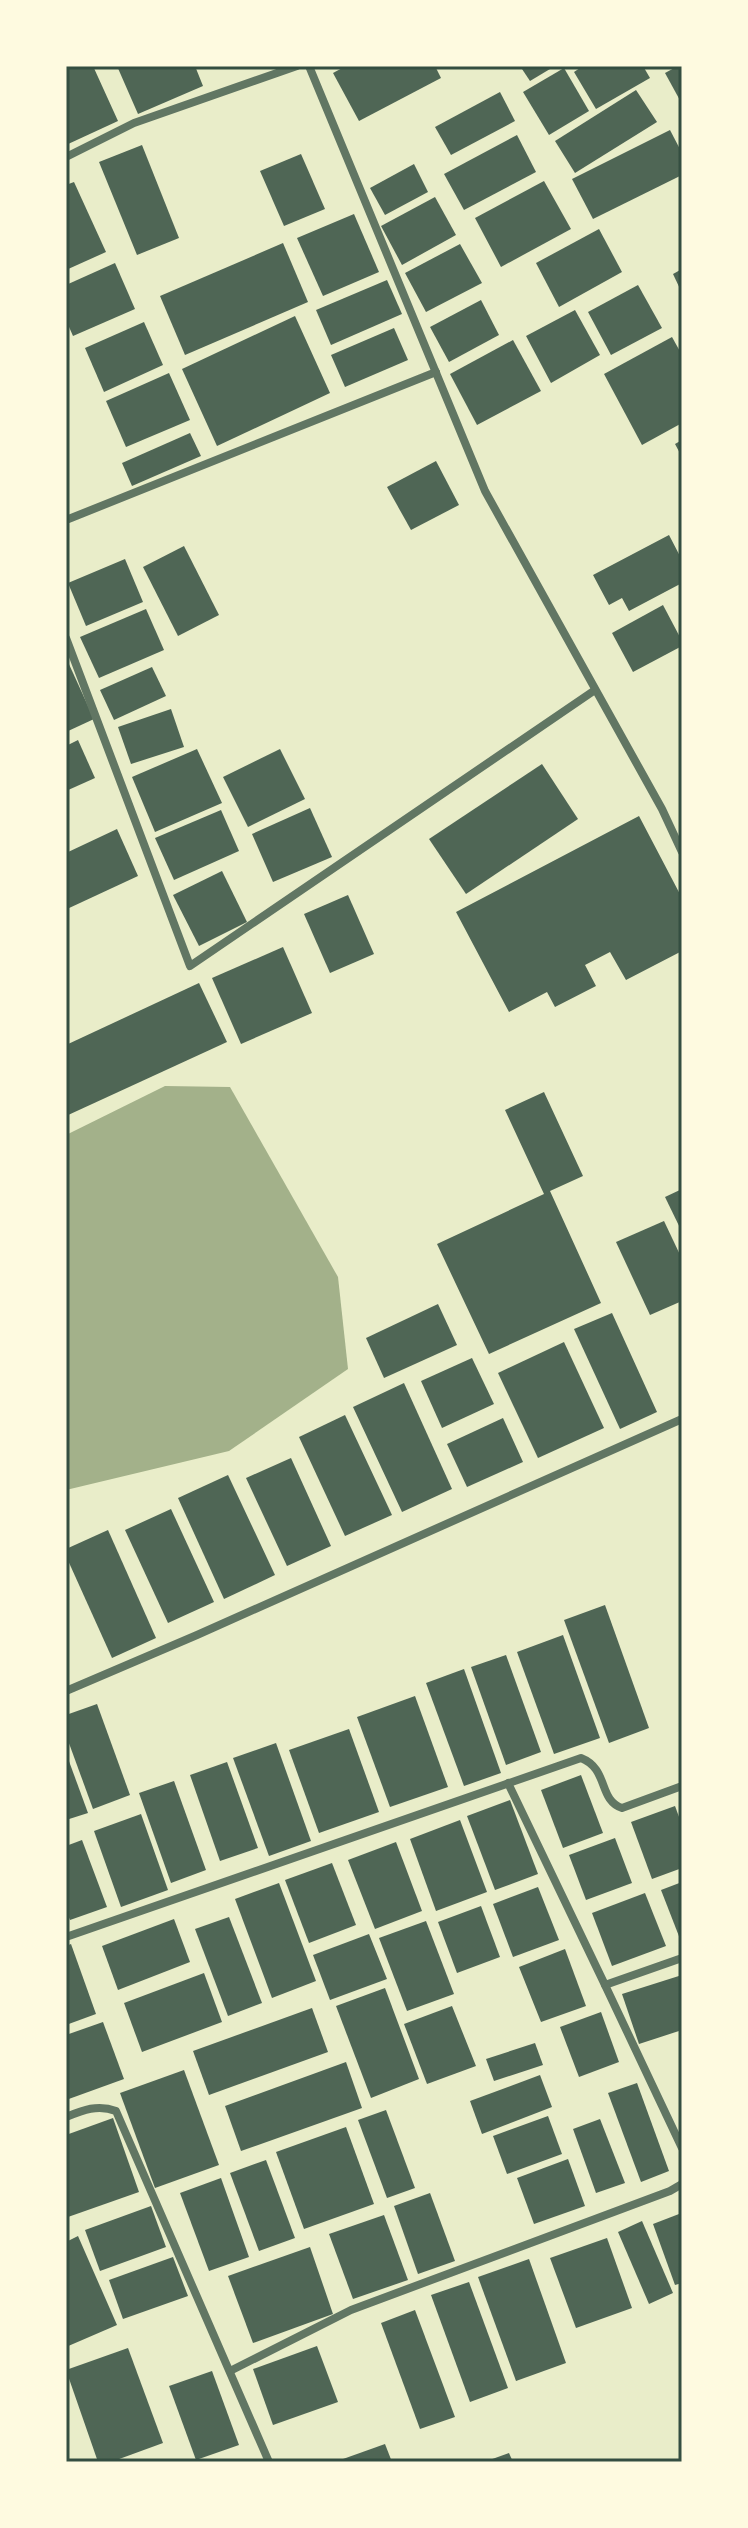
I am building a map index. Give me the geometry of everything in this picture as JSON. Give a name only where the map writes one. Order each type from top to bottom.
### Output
[{"type":"street","points":[[66,157],[134,123],[297,66]]},
{"type":"street","points":[[309,66],[485,491],[662,809],[682,852]]},
{"type":"street","points":[[66,520],[436,372]]},
{"type":"street","points":[[66,638],[190,966],[595,690]]},
{"type":"street","points":[[66,1691],[682,1419]]},
{"type":"street","points":[[66,1937],[581,1758],[598,1769],[609,1799],[613,1805],[622,1808],[682,1786]]},
{"type":"street","points":[[508,1783],[682,2148]]},
{"type":"street","points":[[605,1985],[682,1958]]},
{"type":"street","points":[[66,2117],[87,2109],[105,2107],[116,2111],[269,2462]]},
{"type":"street","points":[[230,2371],[351,2310],[682,2184]]},
{"type":"shaded area","points":[[165,1086],[230,1087],[338,1277],[348,1369],[229,1451],[66,1490],[66,1135]]},
{"type":"building","points":[[66,66],[93,66],[118,121],[66,145]]},
{"type":"building","points":[[117,66],[195,66],[203,86],[138,114]]},
{"type":"building","points":[[346,66],[435,66],[441,78],[359,121],[333,73]]},
{"type":"building","points":[[520,66],[555,66],[530,81]]},
{"type":"building","points":[[583,66],[643,66],[650,78],[596,109],[574,72]]},
{"type":"building","points":[[682,66],[682,104],[665,73]]},
{"type":"building","points":[[564,68],[589,111],[549,135],[523,92]]},
{"type":"building","points":[[636,90],[657,122],[575,173],[555,141]]},
{"type":"building","points":[[500,92],[515,121],[451,155],[435,127]]},
{"type":"building","points":[[670,130],[682,153],[682,175],[593,219],[572,179]]},
{"type":"building","points":[[517,135],[536,172],[464,210],[444,174]]},
{"type":"building","points":[[142,145],[179,238],[137,255],[99,162]]},
{"type":"building","points":[[301,154],[325,209],[284,226],[260,171]]},
{"type":"building","points":[[414,164],[428,192],[385,215],[370,188]]},
{"type":"building","points":[[544,181],[571,229],[501,267],[475,218]]},
{"type":"building","points":[[74,182],[106,252],[66,270],[66,185]]},
{"type":"building","points":[[435,197],[456,235],[402,265],[381,226]]},
{"type":"building","points":[[354,214],[379,272],[323,296],[297,238]]},
{"type":"building","points":[[599,229],[622,272],[559,307],[536,263]]},
{"type":"building","points":[[283,243],[308,302],[185,355],[160,296]]},
{"type":"building","points":[[460,244],[482,283],[426,312],[405,273]]},
{"type":"building","points":[[115,263],[135,309],[73,336],[66,320],[66,285]]},
{"type":"building","points":[[682,269],[682,293],[673,274]]},
{"type":"building","points":[[387,280],[402,314],[331,345],[316,310]]},
{"type":"building","points":[[638,285],[662,328],[611,355],[588,312]]},
{"type":"building","points":[[481,300],[499,335],[449,362],[430,327]]},
{"type":"building","points":[[575,310],[600,355],[551,383],[526,336]]},
{"type":"building","points":[[295,316],[330,393],[217,446],[182,369]]},
{"type":"building","points":[[144,322],[163,365],[104,392],[85,348]]},
{"type":"building","points":[[394,328],[408,360],[345,387],[331,355]]},
{"type":"building","points":[[672,337],[682,355],[682,423],[642,445],[604,374]]},
{"type":"building","points":[[513,340],[541,391],[477,425],[450,374]]},
{"type":"building","points":[[169,373],[190,420],[126,447],[106,401]]},
{"type":"building","points":[[190,433],[201,456],[132,486],[122,463]]},
{"type":"building","points":[[682,440],[682,457],[675,444]]},
{"type":"building","points":[[436,461],[459,505],[411,530],[387,487]]},
{"type":"building","points":[[669,535],[682,560],[682,583],[629,611],[622,598],[609,605],[593,575]]},
{"type":"building","points":[[184,546],[219,615],[178,636],[143,567]]},
{"type":"building","points":[[125,559],[143,602],[86,626],[68,583]]},
{"type":"building","points":[[663,605],[682,646],[633,672],[612,633]]},
{"type":"building","points":[[146,609],[164,650],[99,678],[80,637]]},
{"type":"building","points":[[66,663],[94,719],[66,732]]},
{"type":"building","points":[[152,667],[166,696],[114,720],[100,690]]},
{"type":"building","points":[[171,709],[184,747],[131,764],[118,727]]},
{"type":"building","points":[[78,740],[95,778],[66,791],[66,746]]},
{"type":"building","points":[[197,749],[222,803],[155,832],[132,777]]},
{"type":"building","points":[[280,749],[305,799],[248,827],[223,777]]},
{"type":"building","points":[[542,764],[578,819],[466,894],[429,839]]},
{"type":"building","points":[[310,808],[332,857],[273,882],[252,834]]},
{"type":"building","points":[[221,810],[239,851],[174,880],[155,838]]},
{"type":"building","points":[[639,816],[682,898],[682,951],[626,980],[610,952],[585,965],[596,986],[555,1007],[547,992],[509,1012],[456,912]]},
{"type":"building","points":[[117,829],[138,876],[67,909],[66,853]]},
{"type":"building","points":[[222,871],[247,922],[199,946],[173,895]]},
{"type":"building","points":[[348,895],[374,954],[330,973],[304,914]]},
{"type":"building","points":[[283,947],[312,1013],[241,1044],[212,978]]},
{"type":"building","points":[[199,983],[227,1042],[66,1116],[66,1045]]},
{"type":"building","points":[[544,1092],[583,1176],[550,1191],[601,1303],[489,1354],[437,1244],[544,1194],[505,1110]]},
{"type":"building","points":[[682,1189],[682,1232],[665,1197]]},
{"type":"building","points":[[664,1221],[682,1259],[682,1301],[650,1315],[616,1242]]},
{"type":"building","points":[[438,1304],[457,1345],[384,1378],[366,1338]]},
{"type":"building","points":[[612,1313],[657,1412],[620,1429],[574,1329]]},
{"type":"building","points":[[564,1342],[604,1428],[538,1458],[498,1373]]},
{"type":"building","points":[[472,1358],[494,1404],[442,1428],[421,1381]]},
{"type":"building","points":[[404,1383],[452,1489],[402,1512],[353,1407]]},
{"type":"building","points":[[345,1415],[392,1515],[345,1536],[299,1437]]},
{"type":"building","points":[[503,1418],[523,1462],[467,1487],[447,1444]]},
{"type":"building","points":[[291,1458],[331,1546],[287,1566],[246,1478]]},
{"type":"building","points":[[228,1475],[275,1575],[224,1599],[178,1498]]},
{"type":"building","points":[[171,1509],[214,1602],[168,1623],[125,1530]]},
{"type":"building","points":[[108,1530],[156,1638],[112,1658],[66,1556],[66,1549]]},
{"type":"building","points":[[605,1605],[649,1728],[609,1743],[564,1620]]},
{"type":"building","points":[[563,1635],[600,1738],[554,1754],[517,1652]]},
{"type":"building","points":[[506,1655],[541,1752],[506,1765],[471,1667]]},
{"type":"building","points":[[464,1669],[501,1773],[464,1786],[426,1683]]},
{"type":"building","points":[[415,1696],[448,1787],[390,1807],[357,1717]]},
{"type":"building","points":[[97,1704],[130,1795],[93,1809],[66,1735],[66,1715]]},
{"type":"building","points":[[349,1729],[379,1812],[319,1833],[289,1750]]},
{"type":"building","points":[[276,1743],[311,1841],[269,1856],[233,1758]]},
{"type":"building","points":[[66,1753],[88,1813],[66,1820]]},
{"type":"building","points":[[227,1762],[258,1848],[220,1861],[190,1775]]},
{"type":"building","points":[[581,1775],[603,1833],[563,1848],[541,1790]]},
{"type":"building","points":[[174,1781],[206,1870],[171,1883],[139,1793]]},
{"type":"building","points":[[510,1800],[538,1874],[495,1890],[467,1816]]},
{"type":"building","points":[[675,1806],[682,1825],[682,1868],[652,1879],[631,1822]]},
{"type":"building","points":[[141,1814],[168,1890],[121,1907],[94,1831]]},
{"type":"building","points":[[460,1820],[487,1892],[436,1911],[410,1839]]},
{"type":"building","points":[[615,1838],[632,1883],[586,1900],[569,1855]]},
{"type":"building","points":[[82,1840],[107,1907],[70,1920],[66,1910],[66,1846]]},
{"type":"building","points":[[396,1842],[422,1911],[375,1929],[348,1860]]},
{"type":"building","points":[[332,1863],[356,1925],[309,1943],[285,1880]]},
{"type":"building","points":[[682,1882],[682,1944],[661,1890]]},
{"type":"building","points":[[279,1883],[316,1981],[272,1998],[235,1899]]},
{"type":"building","points":[[538,1887],[559,1940],[513,1957],[493,1904]]},
{"type":"building","points":[[645,1893],[666,1946],[612,1966],[592,1913]]},
{"type":"building","points":[[481,1906],[500,1957],[457,1973],[438,1922]]},
{"type":"building","points":[[229,1917],[262,2003],[228,2016],[195,1929]]},
{"type":"building","points":[[174,1919],[190,1962],[118,1990],[102,1946]]},
{"type":"building","points":[[426,1921],[454,1994],[407,2011],[379,1938]]},
{"type":"building","points":[[369,1934],[387,1979],[330,2000],[313,1955]]},
{"type":"building","points":[[71,1944],[96,2014],[66,2025],[66,1946]]},
{"type":"building","points":[[565,1949],[586,2006],[541,2022],[519,1967]]},
{"type":"building","points":[[204,1973],[222,2022],[142,2052],[124,2003]]},
{"type":"building","points":[[682,1975],[682,2030],[639,2044],[622,1994]]},
{"type":"building","points":[[385,1988],[419,2079],[371,2098],[336,2006]]},
{"type":"building","points":[[452,2006],[476,2066],[427,2084],[404,2024]]},
{"type":"building","points":[[312,2008],[328,2052],[209,2095],[193,2051]]},
{"type":"building","points":[[601,2012],[619,2062],[579,2077],[560,2027]]},
{"type":"building","points":[[103,2022],[124,2079],[66,2100],[66,2035]]},
{"type":"building","points":[[535,2043],[543,2065],[494,2081],[486,2059]]},
{"type":"building","points":[[346,2062],[362,2108],[241,2151],[225,2106]]},
{"type":"building","points":[[184,2070],[219,2165],[155,2188],[120,2093]]},
{"type":"building","points":[[540,2075],[552,2107],[482,2134],[470,2101]]},
{"type":"building","points":[[637,2083],[669,2171],[641,2182],[608,2093]]},
{"type":"building","points":[[386,2110],[415,2188],[387,2198],[358,2120]]},
{"type":"building","points":[[548,2116],[562,2154],[507,2174],[493,2136]]},
{"type":"building","points":[[113,2118],[139,2192],[68,2217],[66,2135]]},
{"type":"building","points":[[600,2119],[625,2183],[596,2193],[573,2129]]},
{"type":"building","points":[[346,2127],[374,2204],[304,2229],[276,2152]]},
{"type":"building","points":[[568,2159],[585,2206],[534,2224],[517,2178]]},
{"type":"building","points":[[266,2160],[295,2238],[259,2251],[230,2173]]},
{"type":"building","points":[[221,2178],[249,2257],[209,2271],[180,2193]]},
{"type":"building","points":[[430,2193],[455,2261],[418,2274],[394,2206]]},
{"type":"building","points":[[151,2206],[166,2247],[100,2271],[85,2230]]},
{"type":"building","points":[[679,2214],[682,2222],[682,2283],[675,2285],[653,2224]]},
{"type":"building","points":[[384,2215],[408,2280],[353,2299],[329,2234]]},
{"type":"building","points":[[642,2221],[673,2293],[649,2304],[618,2232]]},
{"type":"building","points":[[78,2236],[117,2325],[66,2347],[66,2242]]},
{"type":"building","points":[[607,2238],[632,2308],[576,2328],[550,2258]]},
{"type":"building","points":[[310,2247],[333,2314],[253,2343],[228,2276]]},
{"type":"building","points":[[173,2257],[188,2296],[123,2319],[109,2280]]},
{"type":"building","points":[[529,2259],[566,2363],[516,2381],[478,2277]]},
{"type":"building","points":[[469,2282],[508,2388],[470,2402],[431,2295]]},
{"type":"building","points":[[415,2310],[455,2417],[420,2429],[381,2323]]},
{"type":"building","points":[[317,2346],[338,2402],[273,2425],[253,2369]]},
{"type":"building","points":[[128,2348],[163,2443],[111,2462],[98,2462],[66,2370]]},
{"type":"building","points":[[212,2371],[239,2445],[196,2460],[169,2386]]},
{"type":"building","points":[[385,2444],[392,2462],[345,2462],[343,2459]]},
{"type":"building","points":[[509,2453],[513,2462],[484,2462]]}]
